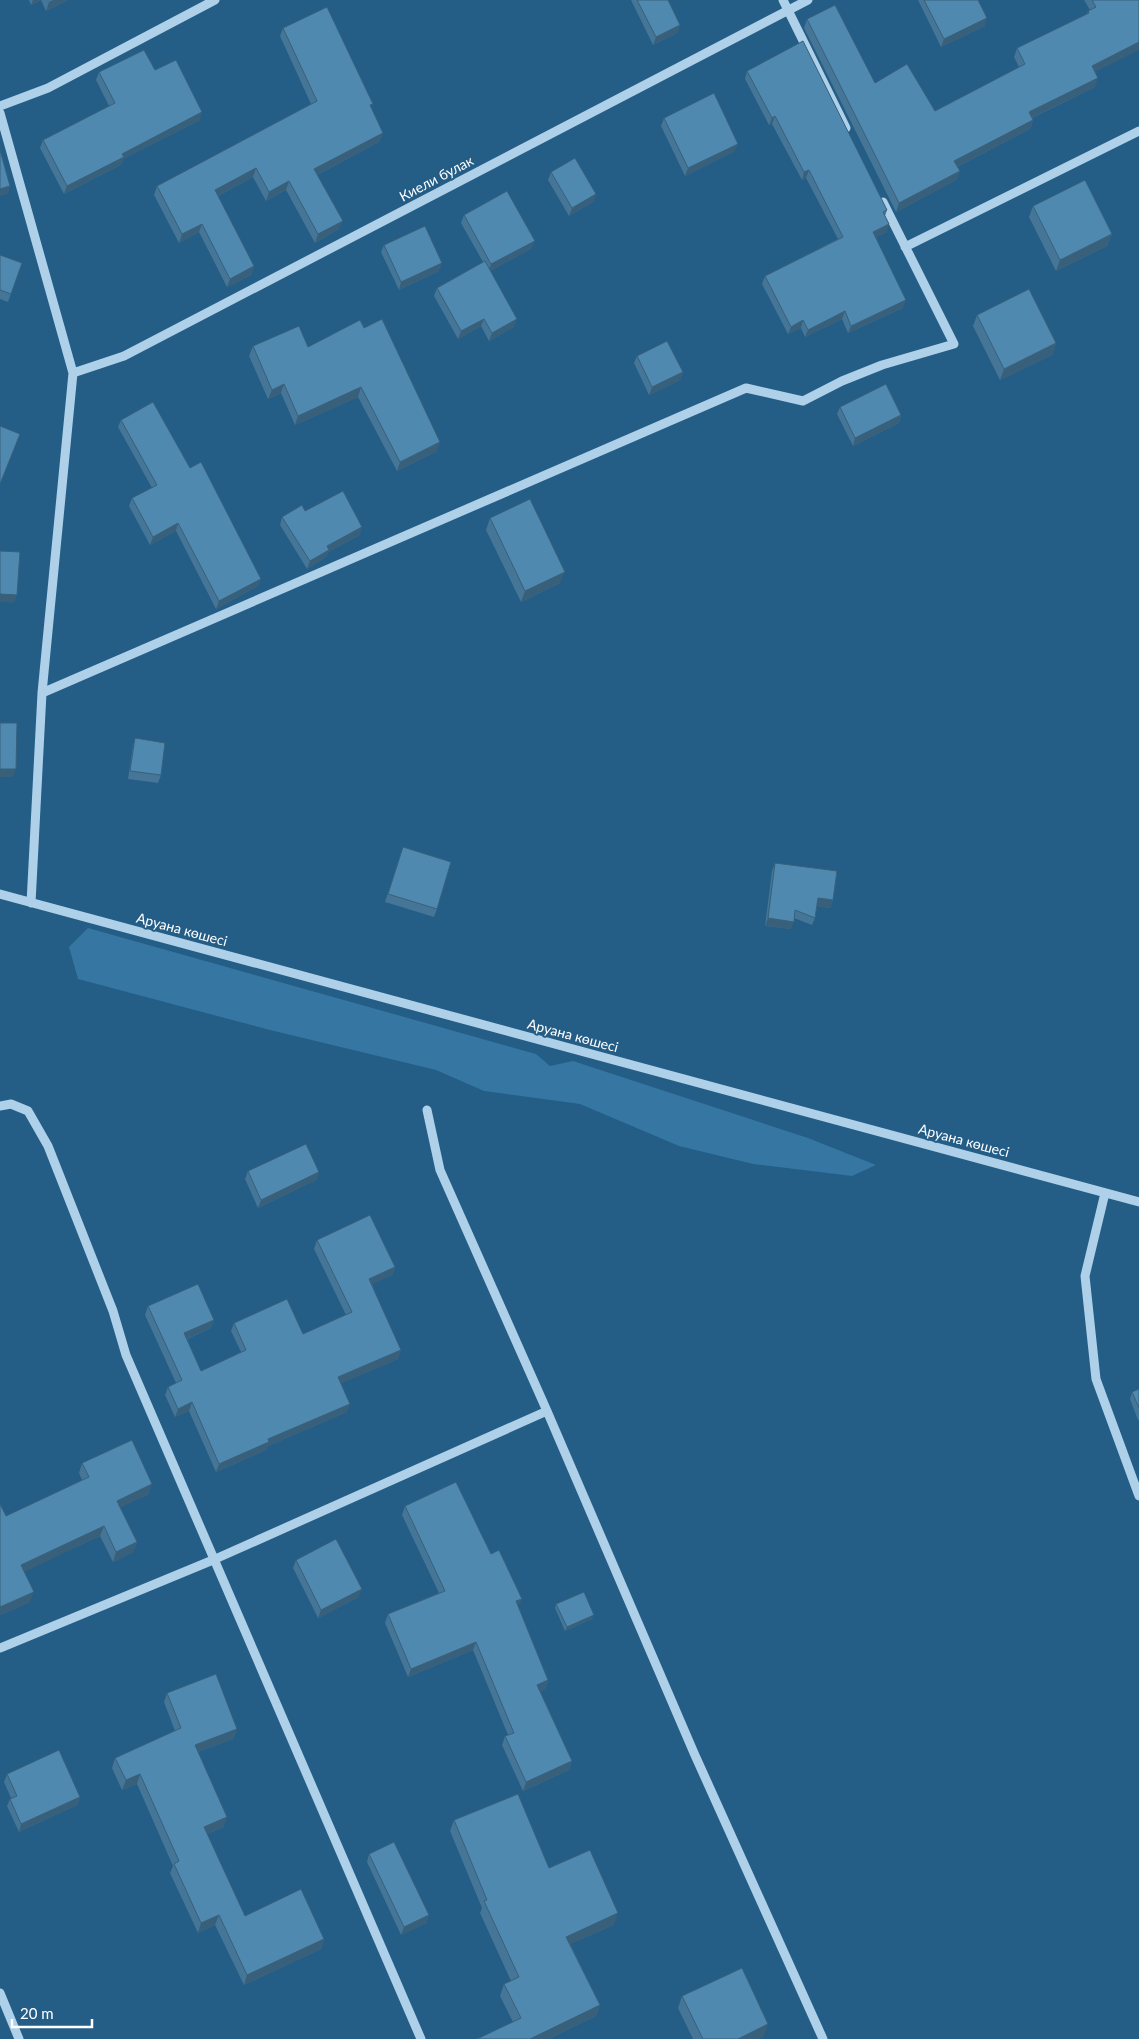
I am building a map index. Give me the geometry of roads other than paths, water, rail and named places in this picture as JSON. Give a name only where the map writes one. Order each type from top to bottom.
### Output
[{"type":"street","points":[[0,106],[48,88],[215,0]]},
{"type":"street","points":[[783,0],[849,133]]},
{"type":"street","name":"Киели булак","points":[[73,373],[133,351],[808,0]]},
{"type":"street","points":[[0,113],[73,373],[42,693],[31,903]]},
{"type":"street","points":[[905,247],[1139,131]]},
{"type":"street","points":[[42,693],[746,388],[803,401],[842,381],[882,365],[954,344],[879,195]]},
{"type":"street","name":"Аруана көшесі","points":[[0,894],[1139,1202]]},
{"type":"street","points":[[0,1106],[11,1104],[28,1111],[48,1146],[113,1311],[126,1354],[420,2039]]},
{"type":"street","points":[[427,1110],[440,1170],[547,1411],[694,1753],[823,2039]]},
{"type":"street","points":[[1105,1192],[1085,1276],[1096,1379],[1139,1496]]},
{"type":"street","points":[[0,1648],[213,1560],[547,1411]]},
{"type":"street","points":[[0,1993],[19,2039]]}]
